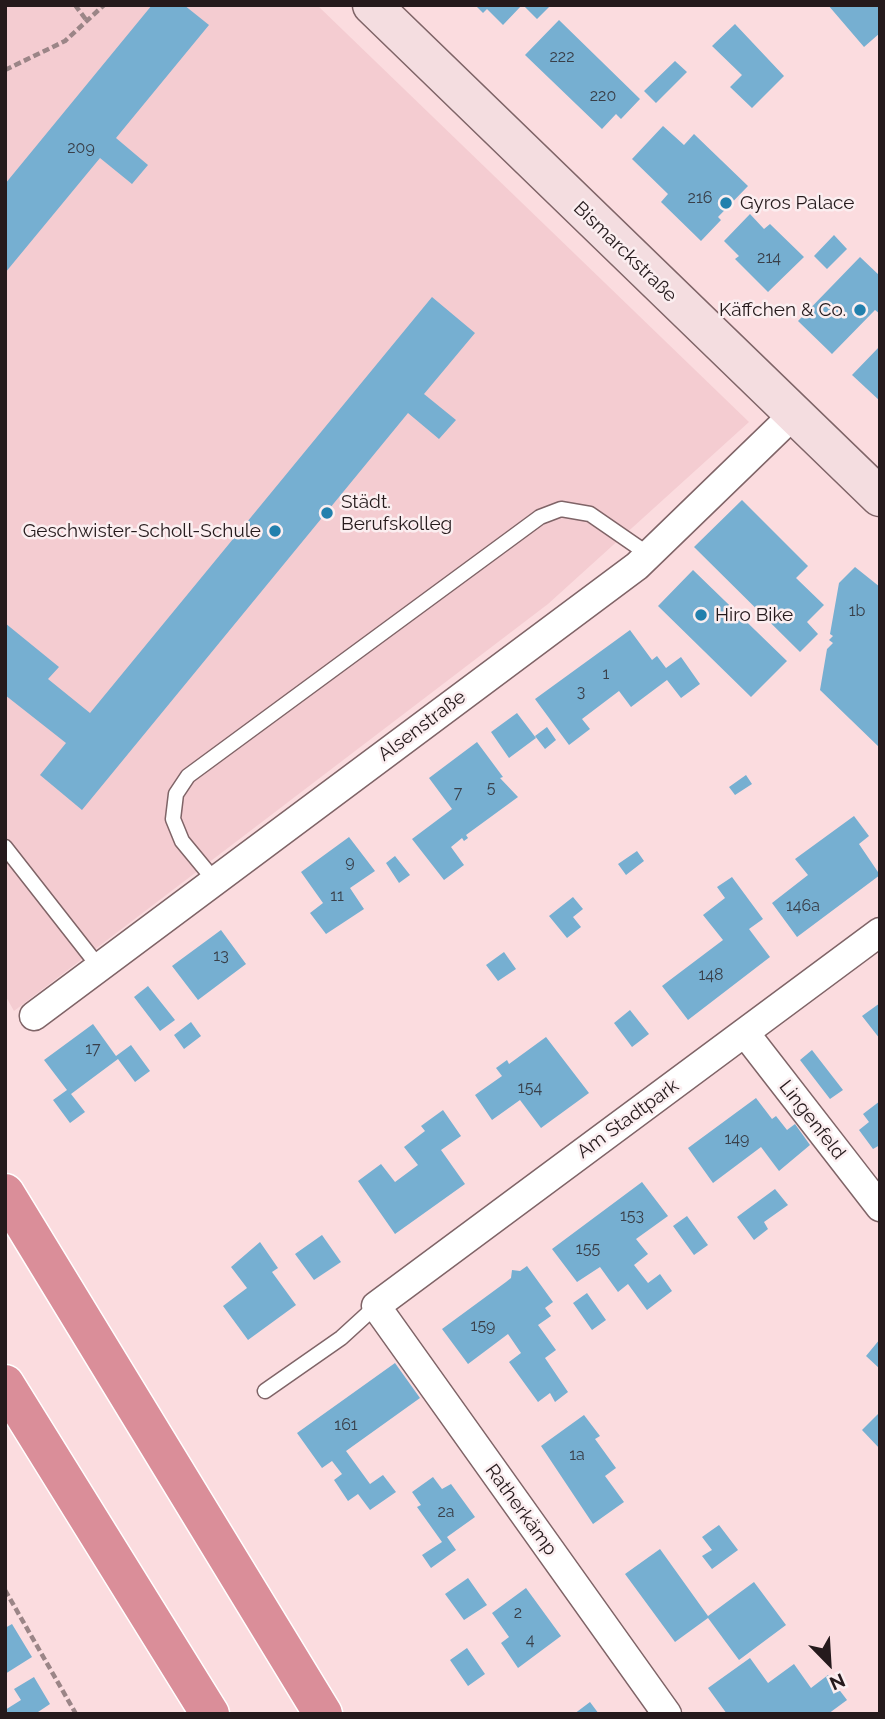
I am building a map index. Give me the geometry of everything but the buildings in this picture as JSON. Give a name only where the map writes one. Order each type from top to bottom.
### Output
[{"type":"highway","points":[[5,1193],[323,1714]]},
{"type":"highway","points":[[5,1384],[210,1714]]},
{"type":"main road","name":"Bismarckstraße","points":[[372,5],[880,497]]},
{"type":"street","name":"Alsenstraße","points":[[34,1016],[648,554],[793,415]]},
{"type":"street","name":"Am Stadtpark","points":[[376,1306],[880,932]]},
{"type":"street","name":"Lingenfeld","points":[[745,1033],[880,1207]]},
{"type":"street","name":"Ratherkämp","points":[[376,1306],[667,1714]]},
{"type":"lane","points":[[215,881],[182,841],[173,819],[176,794],[188,776],[540,517],[561,509],[590,514],[648,554]]},
{"type":"lane","points":[[5,847],[99,967]]},
{"type":"lane","points":[[265,1391],[341,1338],[376,1306]]},
{"type":"path","points":[[75,5],[87,20]]},
{"type":"path","points":[[5,70],[65,41],[104,5]]},
{"type":"path","points":[[5,1590],[76,1714]]},
{"type":"shaded area","name":"Städt. Berufskolleg","points":[[5,5],[317,5],[749,422],[548,604],[14,1011],[5,995]]},
{"type":"place","name":"Gyros Palace","points":[[726,203]]},
{"type":"place","name":"Käffchen & Co.","points":[[860,310]]},
{"type":"place","name":"Städt. Berufskolleg","points":[[327,513]]},
{"type":"place","name":"Geschwister-Scholl-Schule","points":[[275,531]]},
{"type":"place","name":"Hiro Bike","points":[[701,615]]}]
